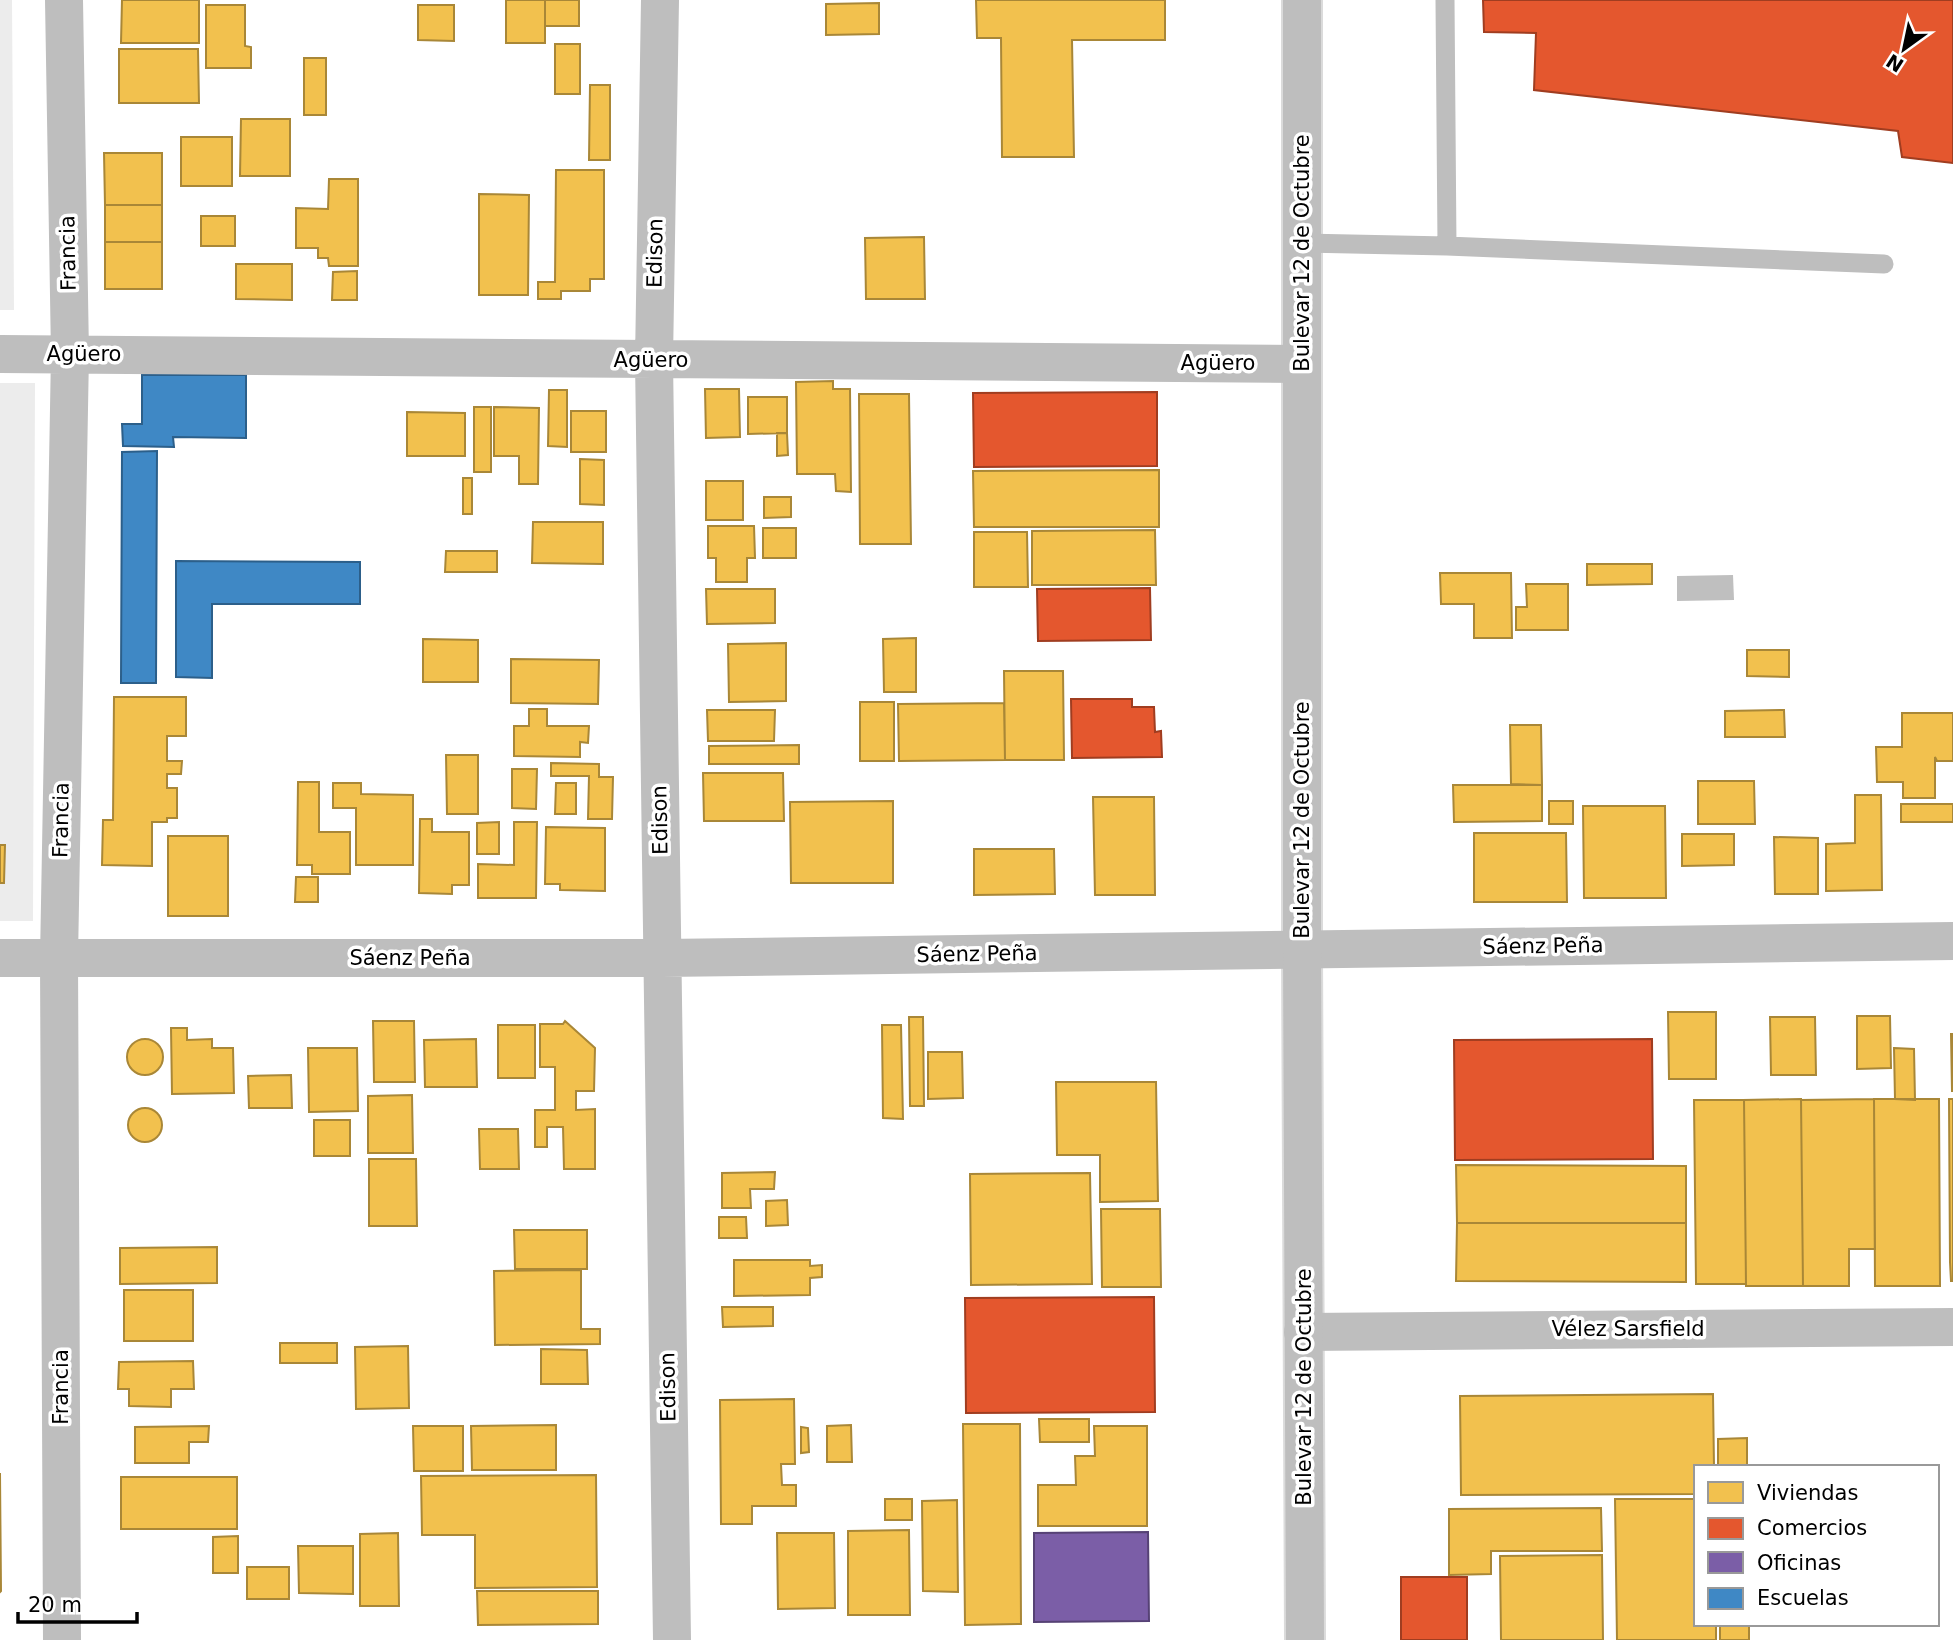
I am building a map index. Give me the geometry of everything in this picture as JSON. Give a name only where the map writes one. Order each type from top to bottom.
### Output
[{"type":"main road","name":"Francia","points":[[62,1640],[59,958],[70,354],[64,0]]},
{"type":"main road","name":"Edison","points":[[660,0],[653,360],[672,1640]]},
{"type":"main road","name":"Bulevar 12 de Octubre","points":[[1302,0],[1305,1640]]},
{"type":"main road","name":"Agüero","points":[[0,354],[1302,364]]},
{"type":"main road","name":"Sáenz Peña","points":[[0,958],[662,958],[1953,941]]},
{"type":"main road","name":"Vélez Sarsfield","points":[[1303,1332],[1953,1327]]},
{"type":"lane","points":[[1445,0],[1447,246]]},
{"type":"lane","points":[[1303,243],[1447,246],[1884,264]]},
{"type":"shaded area","points":[[0,0],[12,0],[14,310],[0,310]]},
{"type":"shaded area","points":[[0,383],[35,383],[33,921],[0,921]]},
{"type":"shaded area","points":[[1733,575],[1734,600],[1677,601],[1677,576]]},
{"type":"building: Viviendas","points":[[122,0],[199,0],[199,43],[121,43]]},
{"type":"building: Viviendas","points":[[506,0],[545,0],[545,43],[506,43]]},
{"type":"building: Viviendas","points":[[545,0],[579,0],[579,26],[545,26]]},
{"type":"building: Viviendas","points":[[976,0],[1165,0],[1165,40],[1072,40],[1074,157],[1002,157],[1001,38],[977,38]]},
{"type":"building: Viviendas","points":[[879,3],[879,34],[826,35],[826,4]]},
{"type":"building: Viviendas","points":[[206,5],[245,5],[245,46],[251,47],[251,68],[206,68]]},
{"type":"building: Viviendas","points":[[418,5],[454,5],[454,41],[418,40]]},
{"type":"building: Viviendas","points":[[555,44],[580,44],[580,94],[555,94]]},
{"type":"building: Viviendas","points":[[119,49],[198,49],[199,103],[119,103]]},
{"type":"building: Viviendas","points":[[304,58],[326,58],[326,115],[304,115]]},
{"type":"building: Viviendas","points":[[590,85],[610,85],[610,160],[589,160]]},
{"type":"building: Viviendas","points":[[241,119],[290,119],[290,176],[240,176]]},
{"type":"building: Viviendas","points":[[181,137],[232,137],[232,186],[181,186]]},
{"type":"building: Viviendas","points":[[104,153],[162,153],[162,205],[105,205]]},
{"type":"building: Viviendas","points":[[556,170],[604,170],[604,279],[590,279],[590,291],[561,291],[561,299],[538,299],[538,282],[555,282]]},
{"type":"building: Viviendas","points":[[329,179],[358,179],[358,266],[329,266],[328,258],[318,258],[318,248],[296,248],[296,208],[328,209]]},
{"type":"building: Viviendas","points":[[479,194],[529,195],[528,295],[479,295]]},
{"type":"building: Viviendas","points":[[105,205],[162,205],[162,242],[105,242]]},
{"type":"building: Viviendas","points":[[201,216],[235,216],[235,246],[201,246]]},
{"type":"building: Viviendas","points":[[924,237],[925,299],[866,299],[865,238]]},
{"type":"building: Viviendas","points":[[105,242],[162,242],[162,289],[105,289]]},
{"type":"building: Viviendas","points":[[236,264],[292,264],[292,300],[236,299]]},
{"type":"building: Viviendas","points":[[357,271],[357,300],[332,300],[333,272]]},
{"type":"building: Viviendas","points":[[833,381],[833,389],[850,389],[851,492],[836,491],[835,474],[797,474],[796,382]]},
{"type":"building: Viviendas","points":[[705,389],[739,389],[740,437],[706,438]]},
{"type":"building: Viviendas","points":[[549,390],[567,390],[567,447],[548,446]]},
{"type":"building: Viviendas","points":[[859,394],[909,394],[911,544],[860,544]]},
{"type":"building: Viviendas","points":[[748,397],[787,397],[787,433],[748,434]]},
{"type":"building: Viviendas","points":[[474,407],[491,407],[491,472],[474,472]]},
{"type":"building: Viviendas","points":[[494,407],[539,408],[538,484],[519,484],[519,456],[494,456]]},
{"type":"building: Viviendas","points":[[571,411],[606,411],[606,452],[571,452]]},
{"type":"building: Viviendas","points":[[407,412],[465,413],[465,456],[407,456]]},
{"type":"building: Viviendas","points":[[777,433],[787,433],[788,455],[777,456]]},
{"type":"building: Viviendas","points":[[580,459],[604,460],[604,505],[580,504]]},
{"type":"building: Viviendas","points":[[1159,470],[1159,527],[974,527],[973,471]]},
{"type":"building: Viviendas","points":[[463,478],[472,478],[472,514],[463,514]]},
{"type":"building: Viviendas","points":[[706,481],[743,481],[743,520],[706,520]]},
{"type":"building: Viviendas","points":[[764,497],[791,497],[791,517],[764,518]]},
{"type":"building: Viviendas","points":[[533,522],[603,522],[603,564],[532,563]]},
{"type":"building: Viviendas","points":[[708,526],[754,526],[755,558],[747,558],[747,582],[716,582],[716,558],[708,558]]},
{"type":"building: Viviendas","points":[[763,528],[796,528],[796,558],[763,558]]},
{"type":"building: Viviendas","points":[[1155,530],[1156,585],[1032,585],[1032,531]]},
{"type":"building: Viviendas","points":[[974,532],[1027,532],[1028,587],[974,587]]},
{"type":"building: Viviendas","points":[[446,551],[497,551],[497,572],[445,572]]},
{"type":"building: Viviendas","points":[[1587,564],[1652,564],[1652,584],[1587,585]]},
{"type":"building: Viviendas","points":[[1440,573],[1511,573],[1512,638],[1474,638],[1474,604],[1441,604]]},
{"type":"building: Viviendas","points":[[1526,584],[1568,584],[1568,630],[1516,630],[1516,607],[1527,607]]},
{"type":"building: Viviendas","points":[[706,589],[775,589],[775,623],[707,624]]},
{"type":"building: Viviendas","points":[[916,638],[916,692],[884,692],[883,639]]},
{"type":"building: Viviendas","points":[[423,639],[478,640],[478,682],[423,682]]},
{"type":"building: Viviendas","points":[[786,643],[786,701],[729,702],[728,644]]},
{"type":"building: Viviendas","points":[[1747,650],[1789,650],[1789,677],[1747,676]]},
{"type":"building: Viviendas","points":[[511,659],[599,660],[598,704],[511,703]]},
{"type":"building: Viviendas","points":[[1004,671],[1063,671],[1064,760],[1005,760]]},
{"type":"building: Viviendas","points":[[114,697],[186,697],[186,736],[167,736],[167,761],[182,761],[181,774],[167,774],[167,788],[177,788],[177,818],[167,818],[167,822],[152,822],[152,866],[102,865],[103,820],[113,820]]},
{"type":"building: Viviendas","points":[[860,702],[894,702],[894,761],[860,761]]},
{"type":"building: Viviendas","points":[[1004,703],[1005,760],[899,761],[898,704]]},
{"type":"building: Viviendas","points":[[529,709],[547,709],[547,726],[589,726],[588,743],[580,742],[580,757],[514,756],[514,726],[529,726]]},
{"type":"building: Viviendas","points":[[707,710],[775,710],[774,741],[708,741]]},
{"type":"building: Viviendas","points":[[1784,710],[1785,737],[1725,737],[1725,711]]},
{"type":"building: Viviendas","points":[[1902,713],[1953,713],[1953,761],[1937,761],[1935,757],[1935,798],[1903,798],[1903,782],[1877,782],[1876,747],[1902,747]]},
{"type":"building: Viviendas","points":[[1510,725],[1541,725],[1542,785],[1511,784]]},
{"type":"building: Viviendas","points":[[799,745],[799,764],[709,764],[709,746]]},
{"type":"building: Viviendas","points":[[446,755],[478,755],[478,814],[447,814]]},
{"type":"building: Viviendas","points":[[551,763],[599,764],[599,777],[613,777],[612,819],[588,819],[589,776],[551,776]]},
{"type":"building: Viviendas","points":[[512,769],[537,769],[536,809],[512,808]]},
{"type":"building: Viviendas","points":[[703,773],[783,773],[784,821],[704,821]]},
{"type":"building: Viviendas","points":[[1698,781],[1754,781],[1755,824],[1698,824]]},
{"type":"building: Viviendas","points":[[298,782],[319,782],[319,832],[350,832],[350,874],[312,874],[312,865],[297,865]]},
{"type":"building: Viviendas","points":[[333,783],[361,783],[361,794],[413,795],[413,865],[356,865],[356,808],[333,808]]},
{"type":"building: Viviendas","points":[[556,783],[576,783],[576,814],[555,814]]},
{"type":"building: Viviendas","points":[[1453,785],[1542,785],[1542,821],[1454,822]]},
{"type":"building: Viviendas","points":[[1855,795],[1881,795],[1882,890],[1826,891],[1826,844],[1855,843]]},
{"type":"building: Viviendas","points":[[1093,797],[1154,797],[1155,895],[1095,895]]},
{"type":"building: Viviendas","points":[[893,801],[893,883],[791,883],[790,802]]},
{"type":"building: Viviendas","points":[[1549,801],[1573,801],[1573,824],[1549,824]]},
{"type":"building: Viviendas","points":[[1901,804],[1953,804],[1953,822],[1901,822]]},
{"type":"building: Viviendas","points":[[1583,806],[1665,806],[1666,898],[1584,898]]},
{"type":"building: Viviendas","points":[[420,819],[432,819],[432,832],[469,832],[469,885],[452,885],[452,894],[419,893]]},
{"type":"building: Viviendas","points":[[499,822],[499,854],[477,854],[477,823]]},
{"type":"building: Viviendas","points":[[514,822],[537,822],[536,898],[478,898],[478,864],[514,865]]},
{"type":"building: Viviendas","points":[[546,827],[605,828],[605,891],[560,890],[560,884],[545,884]]},
{"type":"building: Viviendas","points":[[1474,833],[1566,833],[1567,902],[1474,902]]},
{"type":"building: Viviendas","points":[[1682,834],[1734,834],[1734,865],[1682,866]]},
{"type":"building: Viviendas","points":[[168,836],[228,836],[228,916],[168,916]]},
{"type":"building: Viviendas","points":[[1774,837],[1818,838],[1818,894],[1775,894]]},
{"type":"building: Viviendas","points":[[0,845],[5,845],[4,883],[0,883]]},
{"type":"building: Viviendas","points":[[974,849],[1054,849],[1055,894],[974,895]]},
{"type":"building: Viviendas","points":[[296,877],[318,877],[318,902],[295,902]]},
{"type":"building: Viviendas","points":[[1668,1012],[1716,1012],[1716,1079],[1669,1079]]},
{"type":"building: Viviendas","points":[[1857,1016],[1890,1016],[1891,1068],[1857,1069]]},
{"type":"building: Viviendas","points":[[909,1017],[923,1017],[924,1106],[910,1106]]},
{"type":"building: Viviendas","points":[[1770,1017],[1815,1017],[1816,1075],[1771,1075]]},
{"type":"building: Viviendas","points":[[373,1021],[414,1021],[415,1082],[374,1082]]},
{"type":"building: Viviendas","points":[[565,1021],[595,1048],[594,1091],[576,1091],[576,1110],[595,1109],[595,1169],[564,1169],[563,1127],[547,1127],[547,1147],[535,1147],[535,1110],[555,1110],[555,1067],[540,1067],[540,1024],[563,1024]]},
{"type":"building: Viviendas","points":[[498,1025],[535,1025],[535,1078],[498,1078]]},
{"type":"building: Viviendas","points":[[882,1025],[901,1025],[903,1119],[883,1118]]},
{"type":"building: Viviendas","points":[[171,1028],[187,1028],[187,1040],[212,1039],[212,1048],[233,1048],[234,1093],[172,1094]]},
{"type":"building: Viviendas","points":[[1953,1034],[1953,1091],[1952,1091]]},
{"type":"building: Viviendas","points":[[145,1039],[157,1045],[163,1057],[157,1069],[145,1075],[133,1069],[127,1057],[133,1045]]},
{"type":"building: Viviendas","points":[[476,1039],[477,1087],[425,1087],[424,1040]]},
{"type":"building: Viviendas","points":[[308,1048],[357,1048],[358,1111],[309,1112]]},
{"type":"building: Viviendas","points":[[1894,1048],[1914,1049],[1915,1100],[1895,1099]]},
{"type":"building: Viviendas","points":[[928,1052],[962,1052],[963,1098],[928,1099]]},
{"type":"building: Viviendas","points":[[291,1075],[292,1108],[249,1108],[248,1076]]},
{"type":"building: Viviendas","points":[[1056,1082],[1156,1082],[1158,1201],[1100,1202],[1100,1155],[1057,1155]]},
{"type":"building: Viviendas","points":[[412,1095],[413,1153],[368,1153],[368,1096]]},
{"type":"building: Viviendas","points":[[1801,1099],[1803,1286],[1746,1286],[1744,1100]]},
{"type":"building: Viviendas","points":[[1874,1099],[1939,1099],[1940,1286],[1875,1286]]},
{"type":"building: Viviendas","points":[[1874,1099],[1875,1249],[1849,1249],[1849,1286],[1803,1286],[1801,1100]]},
{"type":"building: Viviendas","points":[[1949,1099],[1953,1099],[1953,1281],[1950,1262]]},
{"type":"building: Viviendas","points":[[1694,1100],[1744,1100],[1746,1284],[1696,1284]]},
{"type":"building: Viviendas","points":[[145,1108],[157,1113],[162,1125],[157,1137],[145,1142],[133,1137],[128,1125],[133,1113]]},
{"type":"building: Viviendas","points":[[314,1120],[350,1120],[350,1156],[314,1156]]},
{"type":"building: Viviendas","points":[[479,1129],[518,1129],[519,1169],[480,1169]]},
{"type":"building: Viviendas","points":[[369,1159],[416,1159],[417,1226],[369,1226]]},
{"type":"building: Viviendas","points":[[1456,1165],[1686,1166],[1686,1223],[1457,1223]]},
{"type":"building: Viviendas","points":[[775,1172],[774,1189],[750,1189],[751,1208],[722,1208],[722,1173]]},
{"type":"building: Viviendas","points":[[1090,1173],[1092,1284],[971,1285],[970,1174]]},
{"type":"building: Viviendas","points":[[787,1200],[788,1225],[766,1226],[766,1201]]},
{"type":"building: Viviendas","points":[[1101,1209],[1160,1209],[1161,1287],[1102,1287]]},
{"type":"building: Viviendas","points":[[719,1217],[746,1217],[747,1238],[719,1238]]},
{"type":"building: Viviendas","points":[[1457,1223],[1686,1223],[1686,1282],[1456,1281]]},
{"type":"building: Viviendas","points":[[514,1230],[587,1230],[587,1269],[515,1269]]},
{"type":"building: Viviendas","points":[[217,1247],[217,1283],[120,1284],[120,1248]]},
{"type":"building: Viviendas","points":[[734,1260],[810,1260],[810,1266],[822,1265],[822,1277],[810,1278],[810,1295],[734,1296]]},
{"type":"building: Viviendas","points":[[581,1270],[581,1329],[600,1329],[600,1344],[495,1345],[494,1271]]},
{"type":"building: Viviendas","points":[[124,1290],[193,1290],[193,1341],[124,1341]]},
{"type":"building: Viviendas","points":[[722,1307],[773,1307],[773,1326],[723,1327]]},
{"type":"building: Viviendas","points":[[280,1343],[337,1343],[337,1363],[280,1363]]},
{"type":"building: Viviendas","points":[[408,1346],[409,1408],[356,1409],[355,1347]]},
{"type":"building: Viviendas","points":[[541,1349],[587,1350],[588,1384],[541,1384]]},
{"type":"building: Viviendas","points":[[193,1361],[194,1389],[171,1389],[171,1407],[129,1406],[129,1389],[118,1389],[119,1362]]},
{"type":"building: Viviendas","points":[[1713,1394],[1714,1465],[1694,1465],[1694,1494],[1461,1495],[1460,1396]]},
{"type":"building: Viviendas","points":[[794,1399],[795,1464],[781,1464],[782,1485],[796,1485],[796,1506],[752,1506],[752,1524],[721,1524],[720,1400]]},
{"type":"building: Viviendas","points":[[1039,1419],[1089,1419],[1089,1442],[1040,1442]]},
{"type":"building: Viviendas","points":[[963,1424],[1020,1424],[1021,1624],[965,1625]]},
{"type":"building: Viviendas","points":[[556,1425],[556,1470],[472,1470],[471,1426]]},
{"type":"building: Viviendas","points":[[851,1425],[852,1462],[827,1462],[827,1426]]},
{"type":"building: Viviendas","points":[[209,1426],[208,1442],[189,1442],[189,1463],[135,1463],[135,1427]]},
{"type":"building: Viviendas","points":[[413,1426],[463,1426],[463,1471],[414,1471]]},
{"type":"building: Viviendas","points":[[1094,1426],[1147,1426],[1147,1526],[1038,1526],[1038,1485],[1076,1485],[1075,1456],[1095,1456]]},
{"type":"building: Viviendas","points":[[801,1427],[808,1428],[809,1452],[801,1453]]},
{"type":"building: Viviendas","points":[[1747,1438],[1747,1465],[1718,1465],[1718,1439]]},
{"type":"building: Viviendas","points":[[0,1473],[1,1591],[0,1592]]},
{"type":"building: Viviendas","points":[[596,1475],[597,1587],[475,1588],[475,1535],[422,1535],[421,1476]]},
{"type":"building: Viviendas","points":[[121,1477],[237,1477],[237,1529],[121,1529]]},
{"type":"building: Viviendas","points":[[885,1499],[912,1499],[912,1520],[885,1520]]},
{"type":"building: Viviendas","points":[[1615,1499],[1694,1499],[1694,1626],[1716,1626],[1716,1640],[1617,1640]]},
{"type":"building: Viviendas","points":[[957,1500],[958,1592],[923,1591],[922,1501]]},
{"type":"building: Viviendas","points":[[1601,1508],[1602,1551],[1491,1551],[1491,1574],[1449,1575],[1449,1509]]},
{"type":"building: Viviendas","points":[[909,1530],[910,1615],[848,1615],[848,1531]]},
{"type":"building: Viviendas","points":[[398,1533],[399,1606],[360,1606],[360,1534]]},
{"type":"building: Viviendas","points":[[777,1533],[834,1533],[835,1608],[778,1609]]},
{"type":"building: Viviendas","points":[[238,1536],[238,1573],[213,1573],[213,1537]]},
{"type":"building: Viviendas","points":[[298,1546],[353,1546],[353,1594],[299,1593]]},
{"type":"building: Viviendas","points":[[1602,1555],[1603,1640],[1501,1640],[1500,1556]]},
{"type":"building: Viviendas","points":[[247,1567],[289,1567],[289,1599],[247,1599]]},
{"type":"building: Viviendas","points":[[477,1591],[598,1591],[598,1624],[478,1625]]},
{"type":"building: Viviendas","points":[[1720,1626],[1749,1626],[1749,1640],[1720,1640]]},
{"type":"building: Comercios","points":[[1483,0],[1953,0],[1953,163],[1902,157],[1898,131],[1534,90],[1536,33],[1484,32]]},
{"type":"building: Comercios","points":[[1157,392],[1157,466],[974,467],[973,393]]},
{"type":"building: Comercios","points":[[1150,588],[1151,640],[1038,641],[1037,589]]},
{"type":"building: Comercios","points":[[1071,699],[1132,699],[1132,707],[1154,707],[1155,732],[1161,731],[1162,757],[1072,758]]},
{"type":"building: Comercios","points":[[1652,1039],[1653,1159],[1455,1160],[1454,1040]]},
{"type":"building: Comercios","points":[[1154,1297],[1155,1412],[966,1413],[965,1298]]},
{"type":"building: Comercios","points":[[1401,1577],[1467,1577],[1467,1640],[1401,1640]]},
{"type":"building: Oficinas","points":[[1148,1532],[1149,1621],[1034,1622],[1034,1533]]},
{"type":"building: Escuelas","points":[[142,375],[246,375],[246,438],[173,437],[174,447],[123,446],[122,424],[142,424]]},
{"type":"building: Escuelas","points":[[157,451],[156,683],[121,683],[122,452]]},
{"type":"building: Escuelas","points":[[176,561],[360,562],[360,604],[212,604],[212,678],[176,677]]}]
